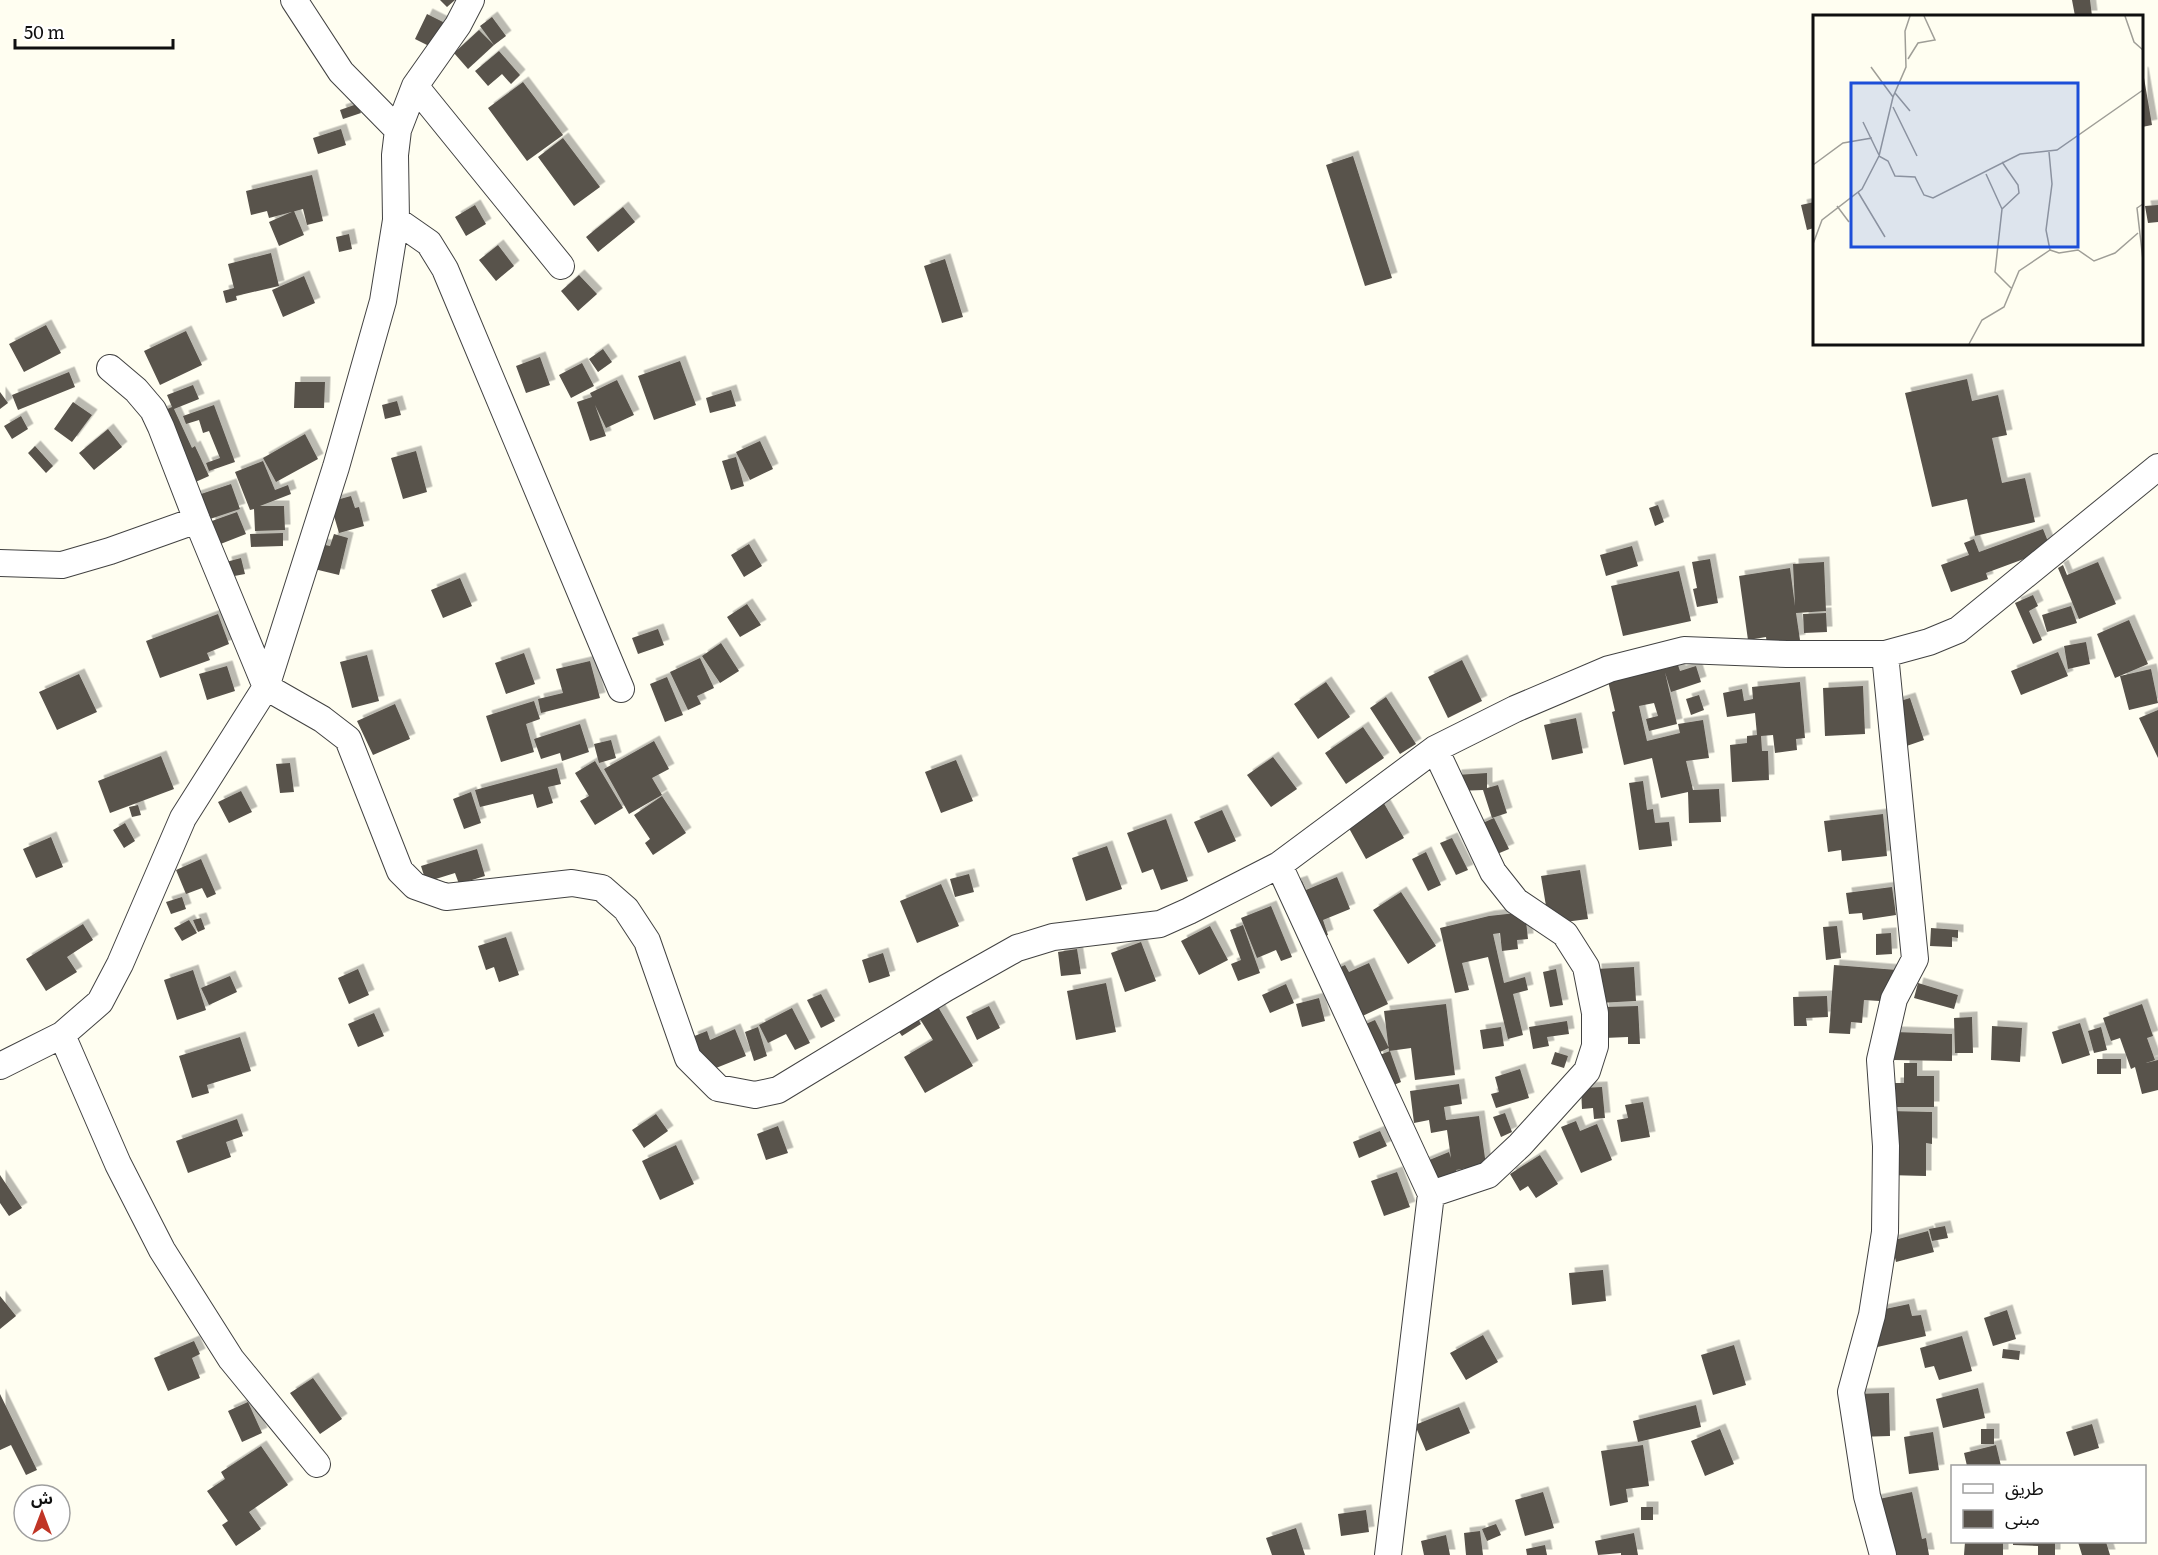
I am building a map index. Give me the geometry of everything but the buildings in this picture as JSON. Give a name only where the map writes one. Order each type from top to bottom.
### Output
[{"type":"street","points":[[294,0],[341,72],[398,130]]},
{"type":"street","points":[[0,1066],[62,1035],[100,1002],[120,964],[183,818],[266,687],[336,467],[383,301],[396,220],[395,156],[398,130],[415,86],[458,25],[471,0]]},
{"type":"street","points":[[415,86],[561,266]]},
{"type":"street","points":[[396,220],[429,243],[445,269],[621,689]]},
{"type":"street","points":[[110,368],[136,390],[153,410],[266,687],[322,719],[348,739],[400,871],[415,886],[446,897],[572,883],[602,888],[626,909],[647,941],[688,1058],[718,1088],[754,1095],[778,1090],[946,988],[1017,948],[1053,937],[1160,924],[1279,865],[1435,749],[1515,709],[1609,669],[1684,650],[1786,654],[1885,654],[1929,642],[1958,630],[2158,467]]},
{"type":"street","points":[[0,563],[62,565],[110,551],[197,520]]},
{"type":"street","points":[[1882,1555],[1867,1496],[1851,1392],[1872,1315],[1885,1232],[1886,1146],[1880,1060],[1894,999],[1915,959],[1885,654]]},
{"type":"street","points":[[1431,1194],[1488,1175],[1520,1145],[1587,1071],[1595,1046],[1595,1013],[1586,967],[1564,934],[1516,901],[1493,872],[1435,749]]},
{"type":"street","points":[[1279,865],[1431,1194],[1388,1555]]},
{"type":"street","points":[[62,1035],[117,1164],[162,1250],[231,1359],[317,1464]]}]
